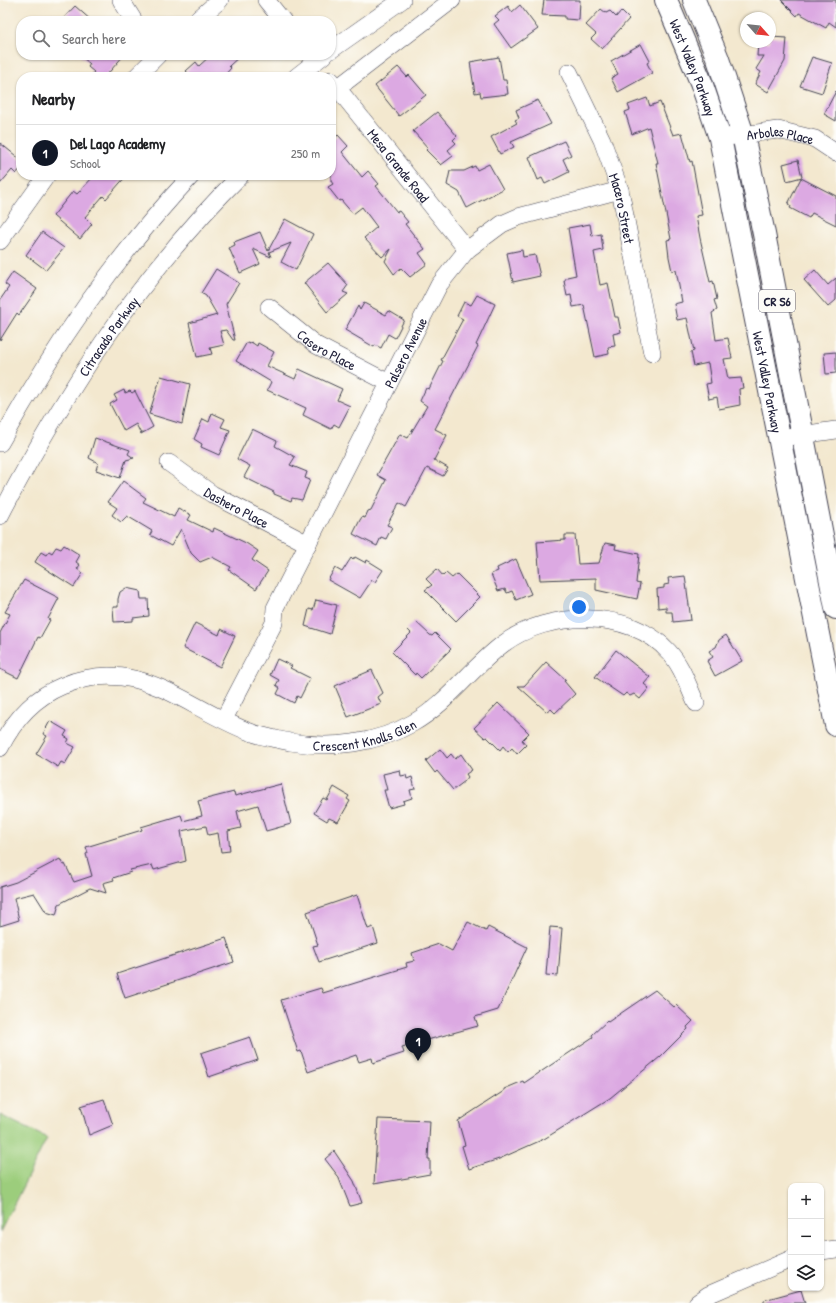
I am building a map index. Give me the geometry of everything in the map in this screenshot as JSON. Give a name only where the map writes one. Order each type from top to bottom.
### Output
[{"type":"main road","name":"West Valley Parkway","points":[[666,0],[702,82],[720,138],[836,725]]},
{"type":"main road","name":"West Valley Parkway","points":[[694,0],[718,59],[743,135],[836,608]]},
{"type":"street","points":[[121,0],[131,16]]},
{"type":"street","points":[[202,16],[220,0]]},
{"type":"street","points":[[266,0],[279,16]]},
{"type":"street","points":[[336,46],[402,0]]},
{"type":"street","points":[[336,81],[452,0]]},
{"type":"street","points":[[141,72],[153,60]]},
{"type":"street","points":[[301,72],[314,60]]},
{"type":"street","name":"Mesa Grande Road","points":[[319,60],[325,72]]},
{"type":"street","name":"Macero Street","points":[[569,72],[602,140],[620,190],[652,353]]},
{"type":"street","name":"Mesa Grande Road","points":[[336,89],[467,250]]},
{"type":"street","name":"Arboles Place","points":[[720,138],[778,130],[815,140],[836,153]]},
{"type":"street","points":[[0,241],[43,180]]},
{"type":"street","points":[[0,443],[43,369],[100,284],[134,241],[188,180]]},
{"type":"street","name":"Citracado Parkway","points":[[0,516],[57,410],[116,322],[181,240],[215,201],[236,180]]},
{"type":"street","name":"Palsero Avenue","points":[[224,720],[274,623],[275,608],[439,285],[467,250],[502,224],[518,217],[620,190]]},
{"type":"street","name":"Casero Place","points":[[269,307],[316,344],[390,384]]},
{"type":"street","points":[[780,438],[836,430]]},
{"type":"street","name":"Dashero Place","points":[[169,463],[212,494],[308,544]]},
{"type":"street","name":"Crescent Knolls Glen","points":[[0,748],[20,716],[37,700],[54,689],[72,682],[88,678],[110,676],[132,678],[150,682],[250,732],[292,742],[342,745],[368,740],[412,723],[435,708],[481,663],[514,637],[535,626],[572,618],[589,618],[627,626],[645,634],[662,645],[677,662],[696,703]]},
{"type":"street","points":[[824,1251],[836,1249]]},
{"type":"street","points":[[697,1303],[708,1295],[788,1260]]},
{"type":"green space","points":[[0,1115],[47,1138],[0,1232]]},
{"type":"building","points":[[544,0],[580,0],[579,20],[565,19],[565,16],[542,15]]},
{"type":"building","points":[[781,0],[836,0],[836,27],[829,22],[826,28],[799,13],[797,16]]},
{"type":"building","points":[[520,5],[538,29],[511,48],[494,24],[499,20],[495,16],[508,6],[512,12]]},
{"type":"building","points":[[75,6],[86,16],[66,16]]},
{"type":"building","points":[[601,9],[606,13],[610,11],[616,17],[621,11],[629,19],[602,49],[591,39],[596,34],[586,25]]},
{"type":"building","points":[[776,37],[787,38],[785,61],[768,92],[755,84],[761,72],[756,69],[764,56],[757,56],[758,48],[776,48]]},
{"type":"building","points":[[641,44],[650,61],[647,63],[652,73],[618,92],[611,78],[618,74],[611,61]]},
{"type":"building","points":[[499,57],[503,80],[506,80],[508,94],[481,97],[480,92],[475,93],[470,62]]},
{"type":"building","points":[[812,57],[832,63],[822,93],[800,86]]},
{"type":"building","points":[[86,60],[120,60],[109,72],[94,72],[88,67],[90,64]]},
{"type":"building","points":[[206,60],[236,60],[229,66],[231,68],[227,72],[186,71],[196,62],[199,66]]},
{"type":"building","points":[[398,67],[407,77],[409,75],[426,95],[399,116],[375,86]]},
{"type":"building","points":[[836,91],[836,121],[824,114]]},
{"type":"building","points":[[647,98],[650,106],[660,102],[673,135],[682,133],[690,162],[692,161],[702,215],[696,216],[710,282],[713,281],[717,299],[714,300],[717,310],[712,313],[716,340],[728,338],[732,358],[724,359],[728,379],[741,378],[743,388],[739,389],[740,405],[719,409],[717,397],[709,399],[706,384],[711,383],[708,363],[694,366],[691,352],[694,351],[687,318],[677,320],[674,304],[682,302],[676,270],[672,271],[669,257],[667,240],[671,239],[656,163],[658,163],[649,127],[632,134],[625,112],[630,110],[628,105]]},
{"type":"building","points":[[538,100],[551,124],[511,142],[514,147],[500,154],[491,137],[517,123],[515,120],[519,118],[516,110]]},
{"type":"building","points":[[437,112],[457,136],[453,140],[456,143],[448,150],[453,156],[441,165],[426,150],[428,148],[413,131]]},
{"type":"building","points":[[338,135],[348,146],[342,152],[362,177],[368,171],[379,184],[376,186],[397,212],[399,211],[408,222],[405,224],[425,249],[419,253],[427,264],[410,277],[401,268],[394,274],[385,261],[391,249],[382,257],[364,238],[377,227],[362,207],[353,214],[341,200],[339,201],[328,187],[333,184],[331,180],[336,180],[336,137]]},
{"type":"building","points":[[564,141],[571,155],[563,159],[569,172],[545,184],[542,178],[538,180],[529,157]]},
{"type":"building","points":[[0,143],[16,156],[16,174],[12,170],[0,184]]},
{"type":"building","points":[[798,160],[802,177],[787,181],[783,164]]},
{"type":"building","points":[[489,164],[503,189],[467,208],[459,192],[447,185],[450,171],[464,171],[475,166],[477,170]]},
{"type":"building","points":[[801,178],[836,196],[836,225],[812,213],[809,218],[790,208],[791,206],[788,204]]},
{"type":"building","points":[[90,180],[123,180],[106,199],[103,196],[85,217],[92,224],[80,239],[53,216],[73,191],[77,194]]},
{"type":"building","points":[[285,219],[313,234],[296,270],[281,262],[291,243],[269,252],[271,257],[253,249],[260,264],[240,273],[229,248],[235,245],[234,242],[260,232],[268,251]]},
{"type":"building","points":[[590,224],[592,236],[601,234],[603,250],[594,252],[600,285],[608,283],[615,317],[618,317],[621,332],[613,334],[615,346],[608,347],[609,354],[595,357],[584,305],[573,307],[571,295],[567,296],[564,281],[567,277],[576,275],[568,228]]},
{"type":"building","points":[[42,232],[64,248],[46,270],[26,255]]},
{"type":"building","points":[[522,250],[523,257],[535,255],[540,276],[513,282],[507,253]]},
{"type":"building","points":[[328,263],[348,285],[343,292],[348,294],[327,312],[304,283]]},
{"type":"building","points":[[216,269],[239,283],[226,304],[235,340],[233,340],[226,330],[220,331],[224,345],[210,348],[212,354],[197,357],[189,323],[217,315],[206,296],[201,293]]},
{"type":"building","points":[[815,270],[828,285],[836,278],[836,300],[828,307],[804,280]]},
{"type":"building","points":[[13,272],[37,289],[19,315],[17,313],[0,340],[0,300],[9,287],[5,284]]},
{"type":"building","points":[[477,295],[495,304],[476,345],[478,346],[435,429],[447,435],[434,460],[448,468],[443,476],[427,468],[406,507],[399,503],[387,525],[392,527],[386,539],[381,537],[377,546],[353,534],[362,517],[365,518],[368,511],[371,510],[386,480],[377,475],[400,434],[408,438],[427,406],[420,401],[426,388],[429,389],[443,361],[441,360],[463,319],[457,316],[464,302],[471,305]]},
{"type":"building","points":[[364,303],[386,315],[389,311],[404,320],[395,338],[388,334],[381,348],[375,345],[374,347],[345,330],[358,306],[360,310]]},
{"type":"building","points":[[247,342],[251,342],[257,346],[258,343],[274,352],[267,366],[295,379],[299,369],[342,389],[337,400],[350,406],[339,427],[334,424],[331,429],[303,415],[306,408],[267,390],[271,382],[236,361]]},
{"type":"building","points":[[836,352],[836,373],[826,374],[824,353]]},
{"type":"building","points":[[161,376],[190,384],[182,424],[149,414]]},
{"type":"building","points":[[124,390],[125,393],[130,391],[132,393],[135,391],[153,427],[141,434],[136,424],[124,431],[110,404],[117,400],[114,395]]},
{"type":"building","points":[[212,413],[225,419],[221,427],[230,430],[219,455],[201,447],[202,444],[194,439],[203,419],[209,422]]},
{"type":"building","points":[[252,429],[277,441],[275,446],[295,457],[290,465],[307,472],[305,478],[310,480],[302,500],[292,498],[291,501],[274,494],[274,492],[244,477],[250,466],[237,459]]},
{"type":"building","points":[[95,438],[130,450],[128,454],[134,458],[126,460],[120,478],[96,470],[98,463],[89,458]]},
{"type":"building","points":[[123,481],[146,498],[143,502],[174,517],[178,508],[191,515],[188,520],[213,532],[214,528],[246,543],[258,551],[252,560],[268,571],[256,589],[229,570],[231,567],[212,557],[200,562],[191,553],[181,529],[171,546],[150,535],[152,531],[127,516],[121,522],[112,515],[117,508],[108,502]]},
{"type":"building","points":[[565,535],[575,535],[578,564],[599,563],[605,543],[616,545],[615,549],[639,554],[636,583],[640,584],[637,599],[596,590],[596,578],[540,580],[537,542],[565,540]]},
{"type":"building","points":[[64,545],[80,555],[76,562],[80,565],[77,569],[83,573],[74,587],[35,562],[41,552],[46,555],[49,551],[52,553],[56,547],[61,549]]},
{"type":"building","points":[[355,557],[366,563],[367,560],[383,570],[375,582],[372,580],[360,598],[328,580],[335,568],[342,572],[351,558],[353,560]]},
{"type":"building","points":[[516,559],[531,594],[516,600],[512,591],[507,593],[505,589],[498,591],[491,574],[498,571],[497,568]]},
{"type":"building","points":[[437,569],[443,576],[446,573],[452,578],[457,574],[480,597],[456,621],[425,590],[432,585],[426,579]]},
{"type":"building","points":[[685,576],[691,620],[673,622],[672,612],[666,612],[666,607],[658,608],[657,589],[664,588],[664,585],[669,584],[668,578]]},
{"type":"building","points":[[24,580],[59,598],[48,619],[50,620],[40,638],[38,637],[18,678],[0,669],[0,633],[10,614],[5,612]]},
{"type":"building","points":[[126,588],[140,591],[141,599],[148,599],[149,616],[133,618],[133,621],[114,622],[113,607],[118,607],[120,592]]},
{"type":"building","points":[[316,600],[337,605],[330,634],[305,626],[309,609],[313,610]]},
{"type":"building","points":[[415,621],[430,635],[432,636],[435,633],[451,649],[421,678],[416,673],[415,675],[392,652],[411,633],[407,629]]},
{"type":"building","points":[[195,623],[219,635],[221,629],[235,636],[220,667],[183,648]]},
{"type":"building","points":[[726,635],[742,661],[715,676],[707,661],[713,657],[709,651],[716,647],[719,640]]},
{"type":"building","points":[[616,650],[650,677],[644,684],[649,688],[640,699],[634,694],[630,696],[626,693],[623,696],[595,677]]},
{"type":"building","points":[[277,659],[292,666],[290,668],[310,678],[300,698],[297,696],[294,703],[277,694],[280,688],[276,685],[279,680],[270,675]]},
{"type":"building","points":[[546,662],[566,680],[564,681],[575,694],[555,713],[551,709],[547,712],[518,686],[524,686]]},
{"type":"building","points":[[372,670],[383,693],[378,697],[381,704],[348,717],[335,686]]},
{"type":"building","points":[[498,703],[529,733],[522,740],[526,745],[517,754],[512,748],[508,752],[503,746],[500,750],[487,737],[485,738],[474,728]]},
{"type":"building","points":[[50,721],[67,731],[64,736],[69,739],[67,743],[75,747],[65,764],[61,762],[58,767],[36,754],[47,736],[43,734]]},
{"type":"building","points":[[440,749],[447,758],[451,754],[455,759],[461,754],[472,770],[466,774],[468,777],[465,781],[453,790],[437,771],[435,773],[426,761]]},
{"type":"building","points":[[400,770],[401,776],[406,775],[407,779],[412,777],[415,789],[410,790],[412,798],[403,801],[404,804],[389,808],[384,790],[387,790],[383,774]]},
{"type":"building","points":[[281,784],[291,824],[266,831],[258,805],[237,811],[241,828],[228,831],[230,851],[221,852],[218,833],[208,835],[206,826],[181,831],[186,861],[154,870],[152,865],[130,870],[131,872],[113,878],[114,880],[103,883],[106,893],[90,888],[59,904],[56,915],[46,912],[34,893],[14,898],[19,920],[0,926],[0,887],[16,882],[60,859],[63,865],[65,864],[74,882],[92,876],[86,854],[88,853],[86,847],[142,830],[141,827],[181,815],[183,821],[202,816],[198,801],[234,792],[235,796]]},
{"type":"building","points":[[334,787],[349,796],[347,799],[350,801],[338,822],[329,818],[327,821],[314,813],[323,798],[327,800]]},
{"type":"building","points":[[357,895],[368,929],[373,927],[378,943],[319,962],[313,946],[318,945],[307,912]]},
{"type":"building","points":[[468,922],[486,931],[488,927],[527,947],[498,1010],[475,1017],[478,1026],[402,1047],[404,1053],[373,1063],[372,1058],[359,1062],[356,1055],[308,1072],[301,1051],[298,1052],[281,1000],[321,988],[323,993],[407,967],[406,963],[414,961],[412,953],[439,944],[452,951]]},
{"type":"building","points":[[550,927],[562,928],[558,976],[546,975]]},
{"type":"building","points":[[226,938],[234,962],[125,998],[117,974]]},
{"type":"building","points":[[655,990],[674,1007],[676,1005],[693,1021],[687,1027],[688,1029],[660,1057],[610,1098],[544,1139],[499,1159],[469,1169],[462,1146],[465,1145],[458,1121],[504,1091],[504,1089],[523,1081],[524,1083],[593,1037],[592,1035],[607,1021],[608,1022]]},
{"type":"building","points":[[250,1037],[258,1060],[209,1077],[201,1053]]},
{"type":"building","points":[[104,1099],[113,1125],[89,1135],[81,1106]]},
{"type":"building","points":[[378,1119],[430,1121],[428,1159],[430,1159],[430,1174],[374,1184]]},
{"type":"building","points":[[334,1151],[354,1181],[362,1203],[350,1206],[338,1176],[325,1159]]},
{"type":"building","points":[[801,1291],[805,1303],[764,1303],[764,1300]]},
{"type":"place","name":"Del Lago Academy","points":[[418,1061]]}]
